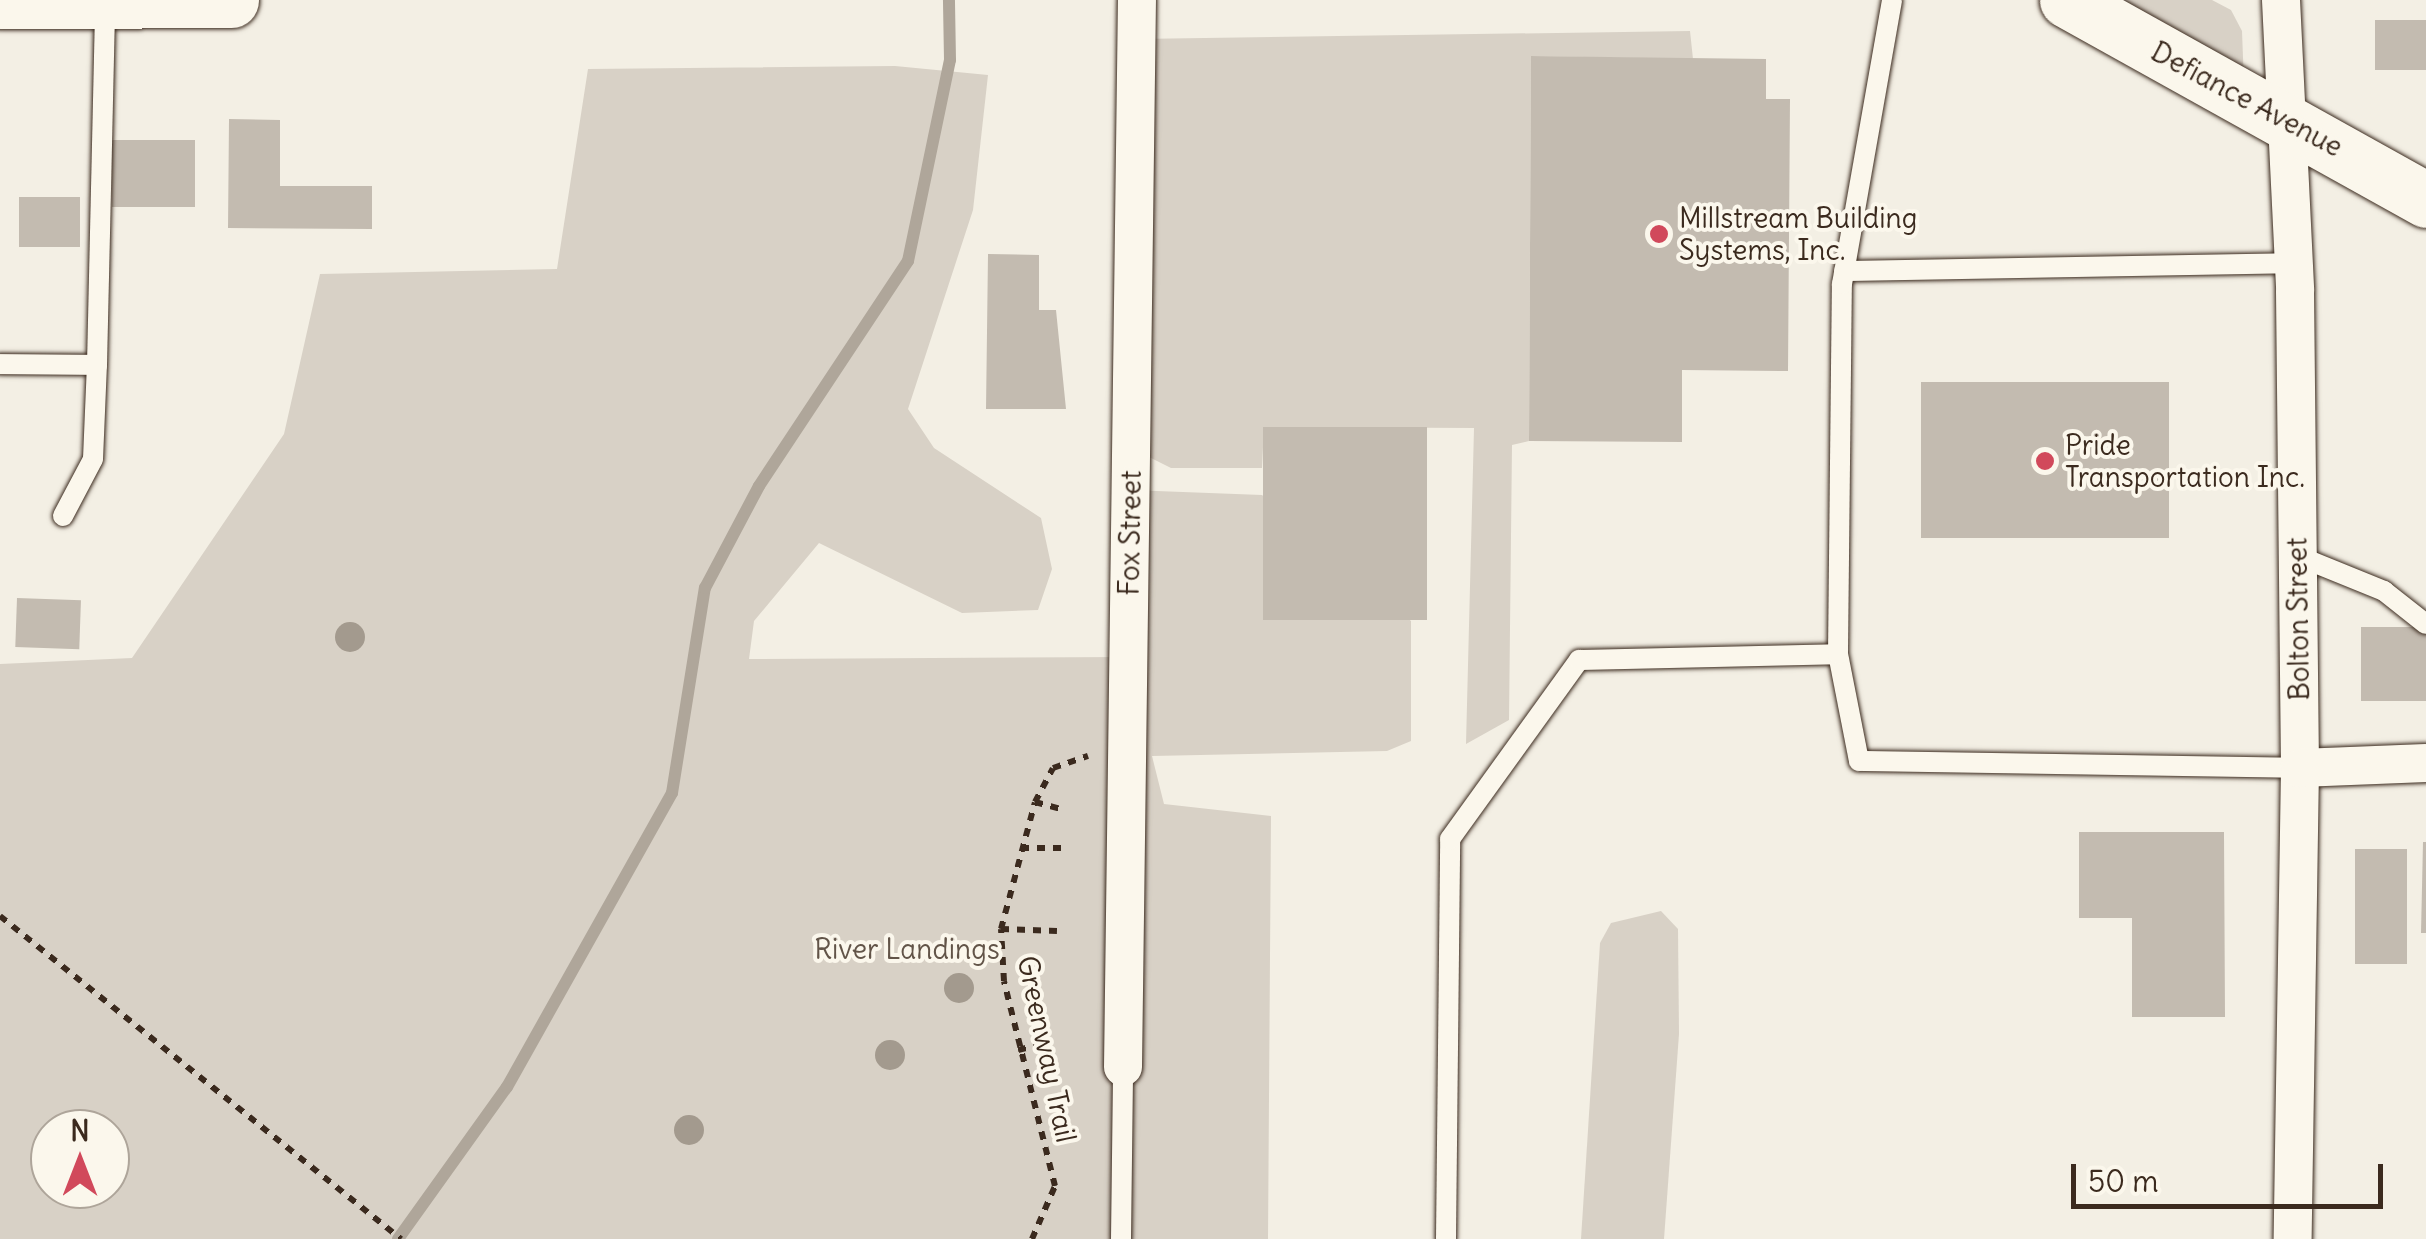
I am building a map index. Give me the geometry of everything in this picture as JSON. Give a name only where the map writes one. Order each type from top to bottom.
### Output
[{"type":"street","points":[[0,1],[230,0]]},
{"type":"street","name":"Fox Street","points":[[1123,1066],[1138,0]]},
{"type":"street","name":"Defiance Avenue","points":[[2067,0],[2426,200]]},
{"type":"street","name":"Bolton Street","points":[[2280,0],[2282,118],[2293,263],[2298,556],[2300,768],[2292,1239]]},
{"type":"street","points":[[2300,768],[2426,763]]},
{"type":"lane","points":[[64,516],[93,459],[106,0]]},
{"type":"lane","points":[[1892,0],[1844,271],[1838,654],[1859,761],[2300,768]]},
{"type":"lane","points":[[1844,271],[2293,263]]},
{"type":"lane","points":[[0,364],[97,365]]},
{"type":"lane","points":[[2298,556],[2384,591],[2426,624]]},
{"type":"lane","points":[[1446,1239],[1450,839],[1579,660],[1838,654]]},
{"type":"lane","points":[[1121,1239],[1123,1066]]},
{"type":"path","name":"Greenway Trail","points":[[1032,1239],[1055,1186],[1018,1050],[1000,929],[1035,802],[1052,768],[1126,750]]},
{"type":"path","points":[[1035,802],[1065,810]]},
{"type":"path","points":[[1021,848],[1062,848]]},
{"type":"path","points":[[0,916],[336,1180],[401,1239]]},
{"type":"path","points":[[1000,929],[1057,931]]},
{"type":"path","points":[[1018,1050],[1050,1042]]},
{"type":"green space","points":[[2109,0],[2212,0],[2231,10],[2242,31],[2244,84]]},
{"type":"green space","points":[[1690,31],[1693,59],[1531,56],[1529,441],[1512,445],[1509,720],[1466,744],[1474,428],[1264,427],[1262,468],[1171,468],[1131,448],[1137,39]]},
{"type":"green space","name":"River Landings","points":[[895,66],[988,75],[973,210],[908,409],[934,448],[1041,518],[1052,569],[1038,610],[962,613],[819,543],[754,621],[749,659],[1128,657],[1130,490],[1262,495],[1411,621],[1411,741],[1387,751],[1152,756],[1164,804],[1271,816],[1268,1239],[0,1239],[0,664],[132,658],[284,434],[320,274],[557,269],[588,69]]},
{"type":"green space","points":[[1661,911],[1678,929],[1679,1034],[1664,1239],[1581,1239],[1600,943],[1611,923]]},
{"type":"building","points":[[2375,20],[2426,20],[2426,70],[2375,70]]},
{"type":"building","name":"Millstream Building Systems, Inc.","points":[[1531,56],[1766,59],[1766,99],[1790,99],[1788,371],[1682,370],[1682,442],[1529,441]]},
{"type":"building","points":[[229,119],[280,120],[280,186],[372,186],[372,229],[228,228]]},
{"type":"building","points":[[112,140],[195,140],[195,207],[112,207]]},
{"type":"building","points":[[19,197],[80,197],[80,247],[19,247]]},
{"type":"building","points":[[988,254],[1039,255],[1039,310],[1056,310],[1066,409],[986,409]]},
{"type":"building","name":"Pride Transportation Inc.","points":[[1921,382],[2169,382],[2169,538],[1921,538]]},
{"type":"building","points":[[1263,427],[1427,427],[1427,620],[1263,620]]},
{"type":"building","points":[[17,598],[81,600],[79,649],[15,647]]},
{"type":"building","points":[[2361,627],[2426,627],[2426,701],[2361,701]]},
{"type":"building","points":[[2079,832],[2224,832],[2225,1017],[2132,1017],[2132,918],[2079,918]]},
{"type":"building","points":[[2426,842],[2426,933],[2421,933]]},
{"type":"building","points":[[2355,849],[2407,849],[2407,964],[2355,964]]},
{"type":"waterway","points":[[398,1239],[507,1087],[672,793],[705,588],[759,486],[908,261],[950,60],[949,0]]},
{"type":"place","name":"Millstream Building Systems, Inc.","points":[[1659,234]]},
{"type":"place","name":"Pride Transportation Inc.","points":[[2045,461]]}]
